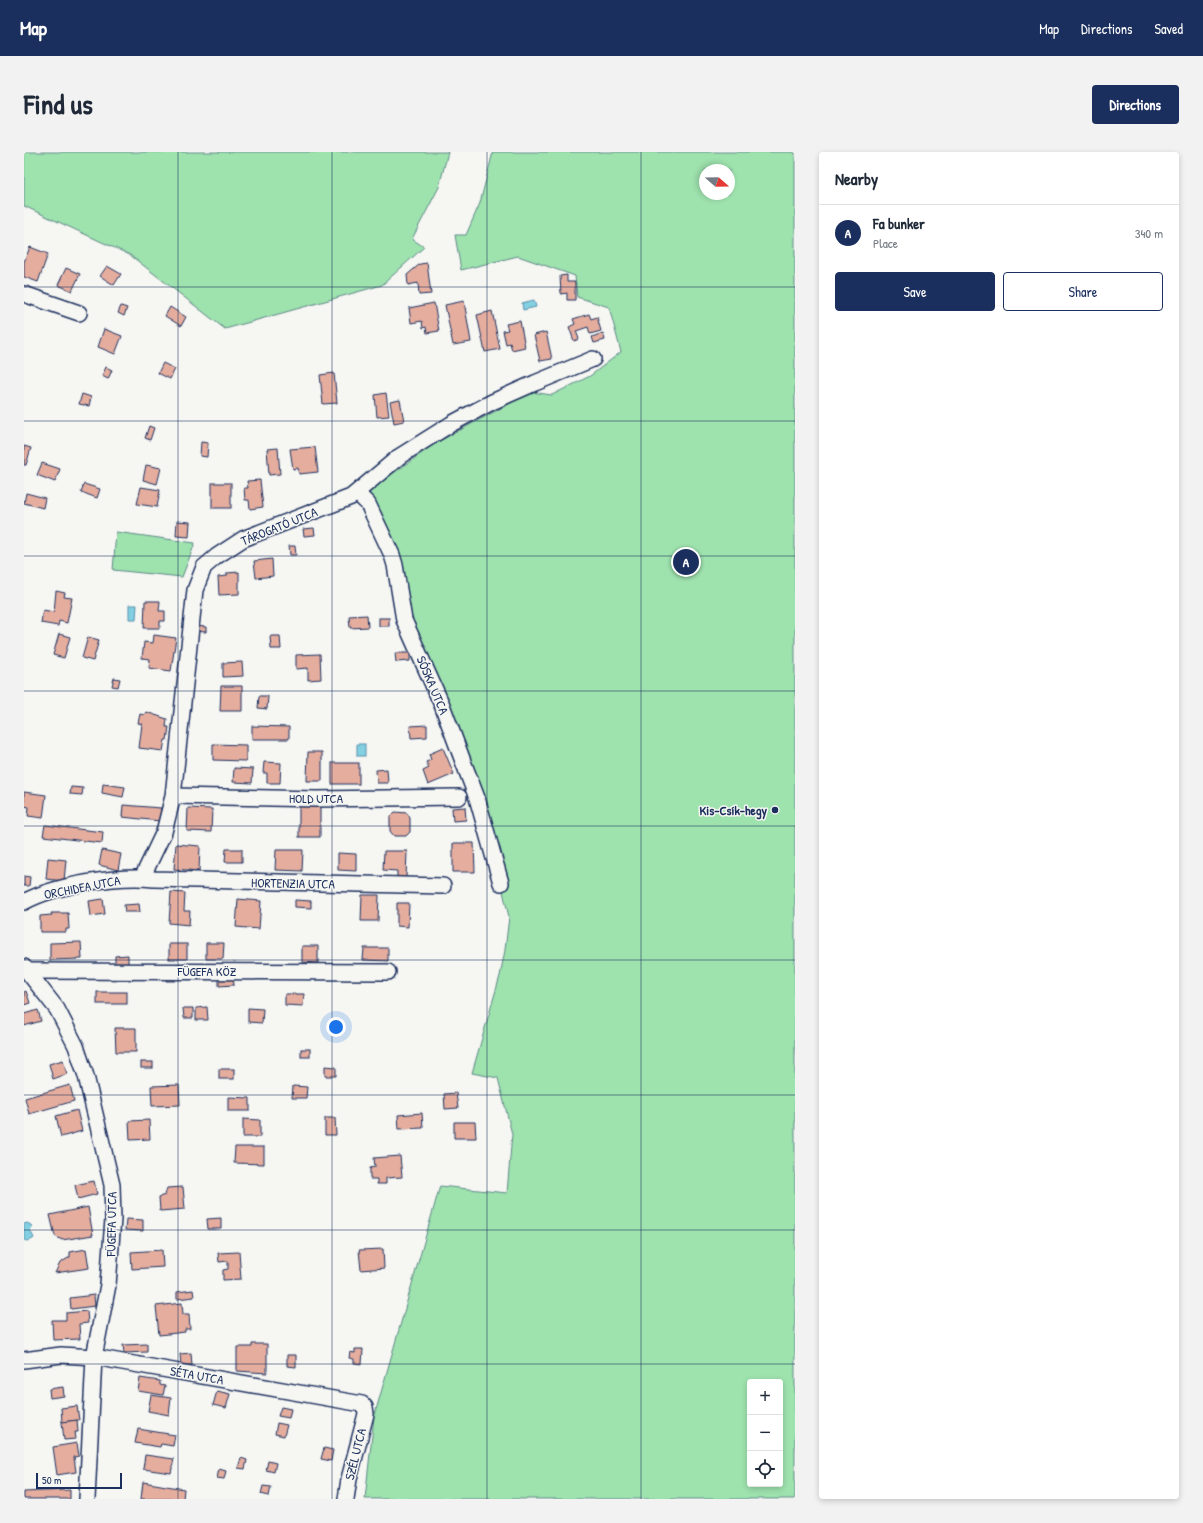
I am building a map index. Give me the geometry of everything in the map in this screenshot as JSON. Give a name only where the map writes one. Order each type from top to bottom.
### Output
[{"type":"street","points":[[24,294],[79,313]]},
{"type":"street","name":"TÁROGATÓ UTCA","points":[[142,878],[164,832],[172,796],[195,590],[204,567],[243,538],[351,497],[400,456],[451,424],[492,402],[593,359]]},
{"type":"street","name":"SÓSKA UTCA","points":[[357,493],[368,504],[392,554],[404,620],[442,705],[464,764],[479,805],[501,883]]},
{"type":"street","name":"HOLD UTCA","points":[[172,796],[316,799],[459,798]]},
{"type":"street","name":"HORTENZIA UTCA","points":[[142,878],[443,886]]},
{"type":"street","name":"ORCHIDEA UTCA","points":[[24,902],[36,896],[72,886],[101,881],[142,878]]},
{"type":"street","name":"FÜGEFA KÖZ","points":[[26,969],[388,972]]},
{"type":"street","name":"FÜGEFA UTCA","points":[[26,969],[57,1009],[76,1046],[86,1076],[112,1185],[113,1220],[108,1284],[94,1357],[87,1499]]},
{"type":"street","name":"SÉTA UTCA","points":[[24,1360],[61,1355],[94,1357],[360,1403],[364,1405],[366,1410]]},
{"type":"street","name":"SZÉL UTCA","points":[[346,1499],[349,1479],[366,1410]]},
{"type":"green space","points":[[24,152],[448,152],[439,187],[412,239],[424,247],[382,285],[225,329],[130,255],[24,206]]},
{"type":"green space","points":[[493,152],[795,152],[795,1499],[365,1499],[374,1417],[440,1186],[507,1193],[512,1134],[498,1078],[472,1073],[500,976],[509,917],[501,883],[405,608],[399,564],[368,491],[436,443],[531,392],[552,395],[590,376],[621,352],[609,307],[577,297],[575,276],[518,256],[461,270],[455,235],[466,235],[480,203]]},
{"type":"green space","points":[[116,532],[195,543],[182,577],[113,570]]},
{"type":"water","points":[[534,300],[536,307],[523,310],[522,303]]},
{"type":"water","points":[[129,605],[137,605],[136,619],[129,619]]},
{"type":"water","points":[[357,744],[365,744],[365,756],[357,756]]},
{"type":"water","points":[[27,1223],[31,1225],[32,1228],[30,1230],[34,1238],[27,1241],[24,1240],[24,1224]]},
{"type":"building","points":[[30,247],[48,254],[38,282],[24,277],[24,262]]},
{"type":"building","points":[[427,263],[431,294],[419,295],[418,283],[408,285],[407,275],[420,264]]},
{"type":"building","points":[[107,266],[121,274],[114,285],[100,276]]},
{"type":"building","points":[[66,268],[80,274],[72,291],[58,285]]},
{"type":"building","points":[[567,275],[567,282],[575,282],[575,300],[567,300],[567,293],[561,294],[560,276]]},
{"type":"building","points":[[464,301],[471,342],[453,345],[445,305]]},
{"type":"building","points":[[434,303],[439,331],[427,333],[426,327],[423,328],[422,321],[411,323],[409,308]]},
{"type":"building","points":[[121,306],[127,308],[124,316],[118,313]]},
{"type":"building","points":[[170,307],[186,317],[181,326],[165,316]]},
{"type":"building","points":[[492,311],[500,349],[485,352],[477,315]]},
{"type":"building","points":[[589,314],[591,319],[597,317],[601,331],[590,334],[588,327],[576,331],[579,339],[574,341],[569,327],[575,324],[573,319]]},
{"type":"building","points":[[520,321],[525,347],[512,350],[510,343],[506,344],[503,331],[508,330],[506,324]]},
{"type":"building","points":[[104,329],[122,336],[115,354],[98,347]]},
{"type":"building","points":[[546,332],[552,359],[540,361],[534,335]]},
{"type":"building","points":[[603,333],[605,340],[594,343],[592,337]]},
{"type":"building","points":[[163,363],[175,369],[170,379],[158,373]]},
{"type":"building","points":[[106,367],[112,370],[108,379],[102,376]]},
{"type":"building","points":[[334,373],[337,403],[323,404],[320,375]]},
{"type":"building","points":[[386,393],[389,416],[377,417],[375,395]]},
{"type":"building","points":[[82,394],[91,397],[89,406],[79,404]]},
{"type":"building","points":[[400,400],[404,421],[394,423],[390,402]]},
{"type":"building","points":[[149,426],[154,428],[150,440],[145,438]]},
{"type":"building","points":[[201,442],[208,443],[207,457],[200,456]]},
{"type":"building","points":[[24,446],[31,448],[26,465],[24,465]]},
{"type":"building","points":[[315,447],[318,472],[299,474],[298,468],[293,469],[290,449]]},
{"type":"building","points":[[278,448],[280,474],[269,475],[267,449]]},
{"type":"building","points":[[42,463],[60,469],[55,482],[37,475]]},
{"type":"building","points":[[146,465],[161,468],[157,484],[143,480]]},
{"type":"building","points":[[260,480],[263,507],[250,509],[249,500],[245,500],[244,488],[248,488],[247,481]]},
{"type":"building","points":[[212,483],[231,483],[231,508],[212,508]]},
{"type":"building","points":[[84,484],[100,489],[97,498],[81,492]]},
{"type":"building","points":[[141,487],[160,490],[157,507],[137,504]]},
{"type":"building","points":[[26,493],[45,498],[43,508],[24,503]]},
{"type":"building","points":[[177,521],[190,522],[189,537],[176,536]]},
{"type":"building","points":[[314,528],[315,535],[304,536],[303,529]]},
{"type":"building","points":[[289,546],[295,546],[296,555],[290,555]]},
{"type":"building","points":[[272,559],[273,576],[256,578],[254,561]]},
{"type":"building","points":[[239,572],[239,594],[219,595],[218,577],[227,576],[227,573]]},
{"type":"building","points":[[56,591],[65,593],[64,597],[72,598],[67,623],[59,621],[58,626],[41,623],[43,610],[54,612]]},
{"type":"building","points":[[145,601],[160,601],[159,611],[165,611],[165,621],[160,621],[160,628],[144,628]]},
{"type":"building","points":[[367,615],[368,627],[350,628],[349,616]]},
{"type":"building","points":[[379,618],[389,618],[389,626],[379,626]]},
{"type":"building","points":[[195,626],[206,627],[206,632],[194,631]]},
{"type":"building","points":[[59,634],[70,637],[64,658],[53,655]]},
{"type":"building","points":[[154,635],[176,638],[171,671],[149,668],[150,659],[142,658],[144,642],[153,643]]},
{"type":"building","points":[[270,636],[280,636],[281,649],[271,649]]},
{"type":"building","points":[[88,637],[99,640],[93,661],[82,658]]},
{"type":"building","points":[[395,653],[410,653],[410,661],[396,662]]},
{"type":"building","points":[[320,654],[321,679],[308,680],[308,668],[296,669],[296,655]]},
{"type":"building","points":[[242,662],[243,676],[223,677],[223,663]]},
{"type":"building","points":[[114,678],[120,679],[118,687],[112,686]]},
{"type":"building","points":[[221,686],[242,686],[242,711],[220,711]]},
{"type":"building","points":[[259,696],[268,696],[267,709],[258,708]]},
{"type":"building","points":[[146,712],[167,719],[166,727],[169,727],[167,740],[165,740],[163,751],[139,748],[142,724],[138,723],[140,714],[144,715]]},
{"type":"building","points":[[427,725],[427,737],[411,738],[410,726]]},
{"type":"building","points":[[252,726],[289,727],[289,739],[252,739]]},
{"type":"building","points":[[213,744],[246,745],[246,761],[213,760]]},
{"type":"building","points":[[443,748],[454,774],[428,785],[423,771],[429,768],[426,762],[431,760],[429,754]]},
{"type":"building","points":[[308,752],[322,752],[322,781],[307,781]]},
{"type":"building","points":[[264,762],[281,763],[280,783],[267,783],[267,773],[263,773]]},
{"type":"building","points":[[332,763],[359,763],[359,784],[332,784]]},
{"type":"building","points":[[234,768],[253,769],[252,783],[233,782]]},
{"type":"building","points":[[387,769],[388,783],[377,783],[376,770]]},
{"type":"building","points":[[103,784],[125,787],[123,797],[102,793]]},
{"type":"building","points":[[71,787],[83,788],[82,795],[70,794]]},
{"type":"building","points":[[24,792],[46,795],[43,818],[28,816],[29,807],[24,806]]},
{"type":"building","points":[[123,805],[161,808],[160,821],[122,817]]},
{"type":"building","points":[[299,806],[320,806],[320,837],[299,837]]},
{"type":"building","points":[[465,807],[466,820],[453,821],[452,808]]},
{"type":"building","points":[[188,808],[212,809],[211,832],[187,831]]},
{"type":"building","points":[[395,812],[407,813],[410,818],[410,832],[406,836],[394,836],[390,831],[390,817]]},
{"type":"building","points":[[45,825],[103,832],[102,843],[43,836]]},
{"type":"building","points":[[453,843],[474,843],[475,872],[453,872]]},
{"type":"building","points":[[176,844],[200,846],[199,871],[174,869]]},
{"type":"building","points":[[226,849],[242,849],[242,862],[225,862]]},
{"type":"building","points":[[102,850],[121,854],[118,870],[99,865]]},
{"type":"building","points":[[276,850],[303,850],[302,871],[275,870]]},
{"type":"building","points":[[384,851],[407,851],[406,878],[397,878],[397,871],[383,870]]},
{"type":"building","points":[[338,853],[356,854],[356,871],[338,870]]},
{"type":"building","points":[[48,858],[66,860],[64,881],[46,879]]},
{"type":"building","points":[[24,876],[30,877],[29,886],[24,886]]},
{"type":"building","points":[[171,892],[185,893],[184,911],[190,911],[189,925],[169,923]]},
{"type":"building","points":[[362,895],[379,895],[378,921],[361,921]]},
{"type":"building","points":[[103,899],[105,914],[91,916],[89,901]]},
{"type":"building","points":[[238,899],[261,901],[259,929],[236,927]]},
{"type":"building","points":[[295,900],[311,901],[311,908],[295,907]]},
{"type":"building","points":[[397,903],[409,903],[408,927],[397,926]]},
{"type":"building","points":[[139,904],[140,912],[125,912],[124,905]]},
{"type":"building","points":[[51,913],[68,913],[69,929],[66,929],[66,932],[40,932],[40,916],[52,915]]},
{"type":"building","points":[[81,942],[82,959],[50,960],[50,943]]},
{"type":"building","points":[[206,943],[224,943],[223,959],[206,959]]},
{"type":"building","points":[[169,944],[187,944],[187,959],[169,959]]},
{"type":"building","points":[[302,946],[318,946],[318,963],[302,962]]},
{"type":"building","points":[[364,948],[388,948],[388,961],[363,960]]},
{"type":"building","points":[[128,955],[128,964],[115,964],[115,956]]},
{"type":"building","points":[[166,974],[174,974],[175,981],[166,981]]},
{"type":"building","points":[[233,975],[234,985],[219,986],[219,976]]},
{"type":"building","points":[[26,991],[30,1003],[24,1005],[24,992]]},
{"type":"building","points":[[97,992],[127,992],[127,1004],[97,1004]]},
{"type":"building","points":[[285,994],[304,994],[303,1006],[285,1005]]},
{"type":"building","points":[[207,1007],[208,1020],[196,1020],[196,1008]]},
{"type":"building","points":[[183,1008],[193,1008],[193,1018],[184,1018]]},
{"type":"building","points":[[248,1008],[263,1009],[262,1023],[248,1022]]},
{"type":"building","points":[[38,1010],[41,1021],[24,1026],[24,1014]]},
{"type":"building","points":[[115,1028],[136,1028],[136,1052],[116,1052]]},
{"type":"building","points":[[301,1049],[310,1049],[310,1057],[301,1057]]},
{"type":"building","points":[[63,1060],[67,1074],[53,1079],[49,1064]]},
{"type":"building","points":[[141,1062],[153,1062],[153,1068],[141,1068]]},
{"type":"building","points":[[325,1066],[336,1067],[336,1076],[325,1076]]},
{"type":"building","points":[[219,1069],[234,1069],[234,1079],[219,1079]]},
{"type":"building","points":[[70,1085],[74,1101],[29,1114],[25,1098]]},
{"type":"building","points":[[179,1085],[180,1105],[152,1106],[151,1086]]},
{"type":"building","points":[[293,1086],[307,1087],[306,1098],[292,1098]]},
{"type":"building","points":[[456,1093],[458,1108],[445,1109],[444,1094]]},
{"type":"building","points":[[228,1097],[250,1098],[250,1111],[228,1111]]},
{"type":"building","points":[[77,1110],[82,1131],[61,1137],[56,1116]]},
{"type":"building","points":[[422,1113],[423,1128],[399,1129],[398,1115]]},
{"type":"building","points":[[325,1118],[335,1118],[336,1135],[325,1135]]},
{"type":"building","points":[[243,1119],[260,1120],[260,1137],[243,1137]]},
{"type":"building","points":[[149,1120],[150,1139],[130,1140],[129,1121]]},
{"type":"building","points":[[454,1122],[475,1122],[476,1138],[454,1138]]},
{"type":"building","points":[[235,1147],[264,1147],[264,1164],[234,1163]]},
{"type":"building","points":[[400,1156],[402,1177],[386,1178],[386,1184],[377,1184],[377,1179],[370,1179],[370,1168],[375,1167],[374,1158]]},
{"type":"building","points":[[94,1181],[97,1194],[78,1199],[75,1185]]},
{"type":"building","points":[[183,1187],[185,1209],[160,1211],[159,1197],[165,1195],[167,1188]]},
{"type":"building","points":[[88,1207],[93,1235],[62,1240],[55,1236],[50,1215]]},
{"type":"building","points":[[221,1218],[221,1229],[208,1229],[207,1219]]},
{"type":"building","points":[[126,1219],[143,1220],[143,1231],[125,1230]]},
{"type":"building","points":[[86,1249],[89,1268],[55,1273],[60,1263],[70,1257],[70,1252]]},
{"type":"building","points":[[383,1249],[384,1268],[361,1270],[359,1250]]},
{"type":"building","points":[[162,1250],[163,1267],[132,1269],[131,1252]]},
{"type":"building","points":[[239,1252],[241,1279],[223,1280],[223,1270],[228,1269],[228,1261],[219,1262],[218,1253]]},
{"type":"building","points":[[193,1290],[194,1297],[177,1299],[177,1292]]},
{"type":"building","points":[[94,1295],[95,1306],[71,1309],[70,1298]]},
{"type":"building","points":[[182,1303],[183,1314],[189,1314],[190,1329],[185,1329],[185,1332],[159,1335],[156,1306]]},
{"type":"building","points":[[87,1311],[88,1323],[79,1324],[80,1339],[53,1340],[52,1320],[66,1320],[66,1313]]},
{"type":"building","points":[[147,1344],[147,1352],[124,1353],[123,1345]]},
{"type":"building","points":[[252,1344],[267,1344],[267,1373],[237,1371],[237,1347],[252,1347]]},
{"type":"building","points":[[355,1349],[363,1349],[362,1364],[354,1363],[354,1359],[349,1358],[350,1352],[355,1353]]},
{"type":"building","points":[[191,1353],[192,1365],[181,1366],[180,1354]]},
{"type":"building","points":[[287,1355],[296,1355],[296,1367],[287,1366]]},
{"type":"building","points":[[140,1378],[160,1381],[160,1385],[165,1386],[163,1395],[138,1391]]},
{"type":"building","points":[[63,1387],[64,1396],[50,1398],[49,1389]]},
{"type":"building","points":[[217,1391],[230,1394],[226,1408],[213,1405]]},
{"type":"building","points":[[151,1395],[171,1398],[169,1415],[148,1411]]},
{"type":"building","points":[[77,1406],[79,1420],[62,1422],[61,1408]]},
{"type":"building","points":[[281,1407],[291,1409],[289,1418],[278,1416]]},
{"type":"building","points":[[77,1420],[78,1432],[75,1432],[76,1439],[64,1440],[62,1422]]},
{"type":"building","points":[[277,1423],[287,1425],[284,1436],[275,1434]]},
{"type":"building","points":[[138,1429],[175,1435],[173,1446],[161,1444],[160,1447],[135,1443]]},
{"type":"building","points":[[77,1443],[79,1456],[74,1457],[76,1472],[57,1475],[53,1447]]},
{"type":"building","points":[[324,1448],[333,1450],[331,1461],[321,1459]]},
{"type":"building","points":[[145,1455],[174,1459],[171,1473],[143,1469]]},
{"type":"building","points":[[241,1458],[247,1460],[245,1469],[238,1468]]},
{"type":"building","points":[[268,1461],[276,1463],[274,1472],[266,1470]]},
{"type":"building","points":[[219,1469],[226,1471],[224,1479],[217,1478]]},
{"type":"building","points":[[143,1482],[184,1489],[183,1499],[141,1499]]},
{"type":"building","points":[[263,1486],[271,1487],[269,1496],[261,1494]]},
{"type":"building","points":[[70,1490],[70,1499],[24,1499],[24,1492]]},
{"type":"place","name":"Fa bunker","points":[[686,562]]},
{"type":"place","name":"Kis-Csík-hegy","points":[[775,810]]}]
